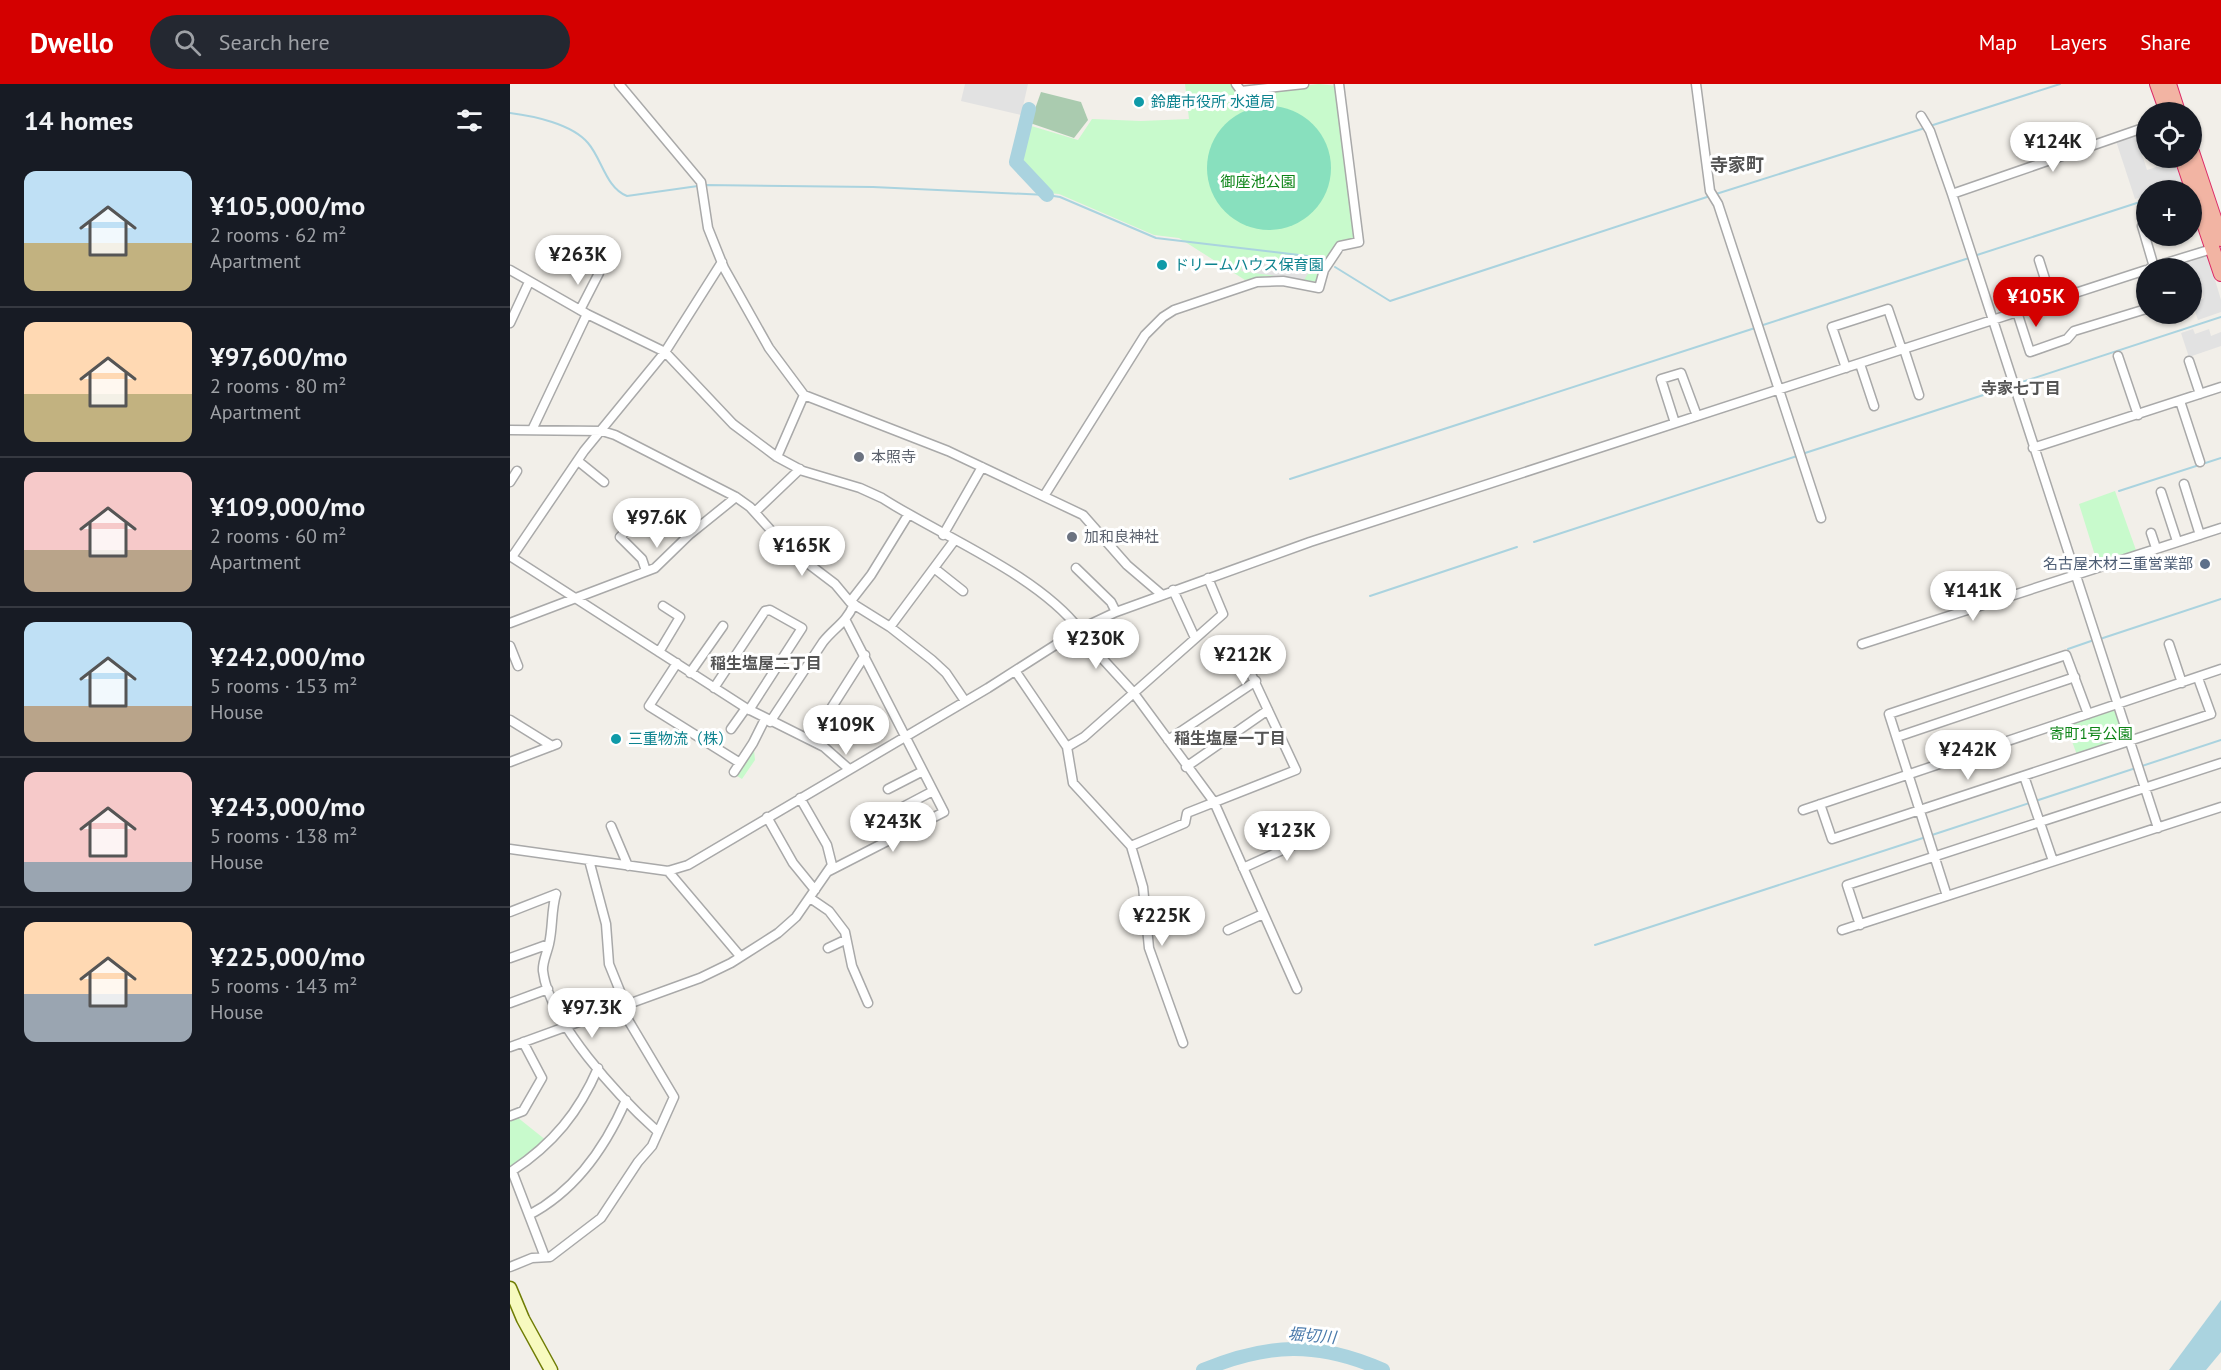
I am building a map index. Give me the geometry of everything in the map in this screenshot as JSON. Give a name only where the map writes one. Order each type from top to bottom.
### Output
[{"type":"highway","points":[[2157,84],[2163,102]]},
{"type":"highway","points":[[2169,84],[2175,102]]},
{"type":"highway","points":[[2186,168],[2218,244]]},
{"type":"highway","points":[[2197,168],[2218,244],[2221,274]]},
{"type":"main road","points":[[510,1287],[523,1319],[551,1370]]},
{"type":"street","points":[[619,84],[701,182],[708,228],[722,262],[769,348],[804,395],[948,451],[1083,515],[1127,565],[1161,594]]},
{"type":"street","points":[[1236,84],[1241,91],[1304,84]]},
{"type":"street","points":[[1044,496],[1145,335],[1163,317],[1174,310],[1257,282],[1282,281],[1319,288],[1324,270],[1340,246],[1359,242],[1339,84]]},
{"type":"street","points":[[1696,84],[1714,197],[1821,518]]},
{"type":"street","points":[[1921,116],[1929,127],[1952,194],[1991,321],[2158,828]]},
{"type":"street","points":[[1952,194],[2136,130]]},
{"type":"street","points":[[2179,258],[2218,244]]},
{"type":"street","points":[[2039,260],[2052,301]]},
{"type":"street","points":[[722,262],[664,352],[578,461],[511,557],[747,709],[829,751],[849,769]]},
{"type":"street","points":[[510,270],[584,312],[664,352],[733,424],[777,457],[800,469],[860,488],[1033,588],[1071,618],[1078,630],[1133,692],[1214,802],[1297,988]]},
{"type":"street","points":[[532,430],[599,273]]},
{"type":"street","points":[[510,849],[668,871],[688,865],[1016,672],[1078,630],[1116,612],[1208,578],[2136,273]]},
{"type":"street","points":[[510,323],[529,282]]},
{"type":"street","points":[[1846,368],[1832,327],[1888,309],[1919,395]]},
{"type":"street","points":[[2017,312],[2030,352],[2067,339],[2074,331],[2136,312]]},
{"type":"street","points":[[2118,356],[2138,415]]},
{"type":"street","points":[[2189,361],[2200,394]]},
{"type":"street","points":[[1860,364],[1874,406]]},
{"type":"street","points":[[1675,423],[1661,379],[1681,373],[1697,416]]},
{"type":"street","points":[[2033,448],[2221,387]]},
{"type":"street","points":[[777,457],[804,395]]},
{"type":"street","points":[[2180,401],[2200,462]]},
{"type":"street","points":[[510,430],[602,431],[615,435],[736,497],[755,512],[785,546],[835,584],[852,603],[890,627],[946,673],[965,701]]},
{"type":"street","points":[[578,461],[604,482]]},
{"type":"street","points":[[943,535],[982,467]]},
{"type":"street","points":[[755,512],[800,469]]},
{"type":"street","points":[[510,482],[517,471]]},
{"type":"street","points":[[2184,484],[2200,535]]},
{"type":"street","points":[[2161,492],[2177,541]]},
{"type":"street","points":[[510,623],[662,563],[689,535],[736,497]]},
{"type":"street","points":[[734,772],[823,642],[832,630],[846,621],[852,603],[908,515]]},
{"type":"street","points":[[640,518],[620,537],[642,559],[646,571]]},
{"type":"street","points":[[1862,644],[2221,528]]},
{"type":"street","points":[[2151,533],[2156,548]]},
{"type":"street","points":[[890,627],[954,541]]},
{"type":"street","points":[[934,568],[963,591]]},
{"type":"street","points":[[1076,568],[1111,602],[1116,612]]},
{"type":"street","points":[[1067,747],[1084,737],[1223,614],[1208,578]]},
{"type":"street","points":[[1173,590],[1195,638]]},
{"type":"street","points":[[659,652],[680,617],[663,606]]},
{"type":"street","points":[[714,688],[765,611],[770,610],[802,628],[731,729]]},
{"type":"street","points":[[829,871],[944,812],[846,621]]},
{"type":"street","points":[[690,673],[723,626]]},
{"type":"street","points":[[2169,644],[2182,683]]},
{"type":"street","points":[[510,646],[518,666]]},
{"type":"street","points":[[1131,846],[1185,823],[1187,813],[1296,770],[1238,646]]},
{"type":"street","points":[[811,740],[865,655]]},
{"type":"street","points":[[1947,896],[1889,714],[2066,655],[2088,714]]},
{"type":"street","points":[[677,663],[650,706],[740,763]]},
{"type":"street","points":[[1803,810],[2221,669]]},
{"type":"street","points":[[1016,672],[1067,747],[1073,783],[1131,846],[1143,887],[1149,948],[1183,1043]]},
{"type":"street","points":[[1897,737],[2075,677]]},
{"type":"street","points":[[1820,804],[1832,839],[2211,714],[2198,678]]},
{"type":"street","points":[[1168,740],[1256,681]]},
{"type":"street","points":[[1186,767],[1268,710]]},
{"type":"street","points":[[510,720],[554,745],[510,762]]},
{"type":"street","points":[[1860,925],[1847,885],[2221,763]]},
{"type":"street","points":[[888,789],[923,771]]},
{"type":"street","points":[[2024,776],[2053,861]]},
{"type":"street","points":[[880,819],[933,791]]},
{"type":"street","points":[[510,1047],[700,978],[731,963],[788,925],[832,865],[827,845],[800,798]]},
{"type":"street","points":[[1842,930],[2221,807]]},
{"type":"street","points":[[766,818],[812,894],[829,910],[845,932],[845,940],[868,1003]]},
{"type":"street","points":[[611,826],[628,866]]},
{"type":"street","points":[[1243,868],[1320,833]]},
{"type":"street","points":[[510,1267],[532,1258],[550,1257],[601,1218],[638,1161],[652,1146],[674,1097],[624,1007],[609,964],[606,924],[589,860]]},
{"type":"street","points":[[668,871],[740,956]]},
{"type":"street","points":[[510,912],[556,894],[550,915],[549,944],[542,968],[564,1027],[626,1100],[657,1131]]},
{"type":"street","points":[[1228,930],[1263,914]]},
{"type":"street","points":[[828,948],[845,940]]},
{"type":"street","points":[[510,958],[549,944]]},
{"type":"street","points":[[510,1003],[549,988]]},
{"type":"street","points":[[510,1116],[523,1111],[542,1078],[524,1042]]},
{"type":"street","points":[[545,1257],[512,1171],[544,1148],[563,1129],[587,1095],[598,1068]]},
{"type":"street","points":[[529,1215],[547,1206],[577,1179],[610,1134],[626,1100]]},
{"type":"green space","name":"御座池公園","points":[[1185,84],[1233,84],[1239,94],[1319,84],[1337,86],[1356,238],[1341,244],[1330,253],[1322,266],[1317,282],[1267,276],[1245,280],[1179,238],[1154,235],[1059,194],[1047,193],[1047,188],[1018,161],[1028,125],[1078,140],[1092,119],[1141,121],[1189,119]]},
{"type":"green space","points":[[1041,92],[1081,102],[1088,120],[1074,138],[1030,123]]},
{"type":"green space","points":[[1269,106],[1293,111],[1304,116],[1313,124],[1321,133],[1326,144],[1331,168],[1326,192],[1321,203],[1313,212],[1304,220],[1293,225],[1269,230],[1245,225],[1234,220],[1225,212],[1217,203],[1212,192],[1207,168],[1212,144],[1217,133],[1225,124],[1234,116],[1245,111]]},
{"type":"green space","points":[[2115,491],[2137,553],[2098,565],[2079,504]]},
{"type":"green space","name":"寄町1号公園","points":[[2112,710],[2117,713],[2125,735],[2122,741],[2077,755],[2066,725]]},
{"type":"green space","points":[[754,750],[755,760],[742,779],[737,776]]},
{"type":"green space","points":[[517,1117],[547,1141],[510,1168],[510,1120]]},
{"type":"shaded area","points":[[965,84],[1028,84],[1021,115],[961,101]]},
{"type":"shaded area","points":[[2136,135],[2136,168],[2146,168],[2147,170],[2178,168],[2182,180],[2136,180],[2135,199],[2116,141]]},
{"type":"shaded area","points":[[2208,256],[2221,300],[2221,312],[2202,319],[2202,299],[2204,298],[2202,258],[2193,258]]},
{"type":"shaded area","points":[[1244,257],[1312,267],[1304,280],[1241,271]]},
{"type":"shaded area","points":[[2193,329],[2195,334],[2209,329],[2211,336],[2221,332],[2221,346],[2189,357],[2181,333]]},
{"type":"water","points":[[2221,1300],[2221,1352],[2206,1370],[2169,1370]]},
{"type":"waterway","points":[[1930,126],[2060,84]]},
{"type":"waterway","points":[[1029,109],[1016,162],[1047,195]]},
{"type":"waterway","points":[[510,113],[552,122],[581,136],[593,150],[614,187],[627,196],[705,185],[873,187],[1047,195],[1060,197],[1156,238],[1316,257],[1325,261]]},
{"type":"waterway","points":[[1716,194],[1925,128]]},
{"type":"waterway","points":[[1335,267],[1390,301],[1710,196]]},
{"type":"waterway","points":[[1974,256],[2136,203]]},
{"type":"waterway","points":[[1760,326],[1969,258]]},
{"type":"waterway","points":[[2016,384],[2221,317]]},
{"type":"waterway","points":[[1290,479],[1755,328]]},
{"type":"waterway","points":[[1802,454],[2011,386]]},
{"type":"waterway","points":[[1534,542],[1797,456]]},
{"type":"waterway","points":[[2119,491],[2221,458]]},
{"type":"waterway","points":[[1370,596],[1517,547]]},
{"type":"waterway","points":[[2100,639],[2221,599]]},
{"type":"waterway","points":[[2068,649],[2094,640]]},
{"type":"waterway","points":[[1932,835],[2221,740]]},
{"type":"waterway","points":[[1595,945],[1926,837]]},
{"type":"waterway","name":"堀切川","points":[[1203,1370],[1249,1355],[1271,1350],[1293,1349],[1337,1354],[1383,1370]]},
{"type":"place","name":"鈴鹿市役所 水道局","points":[[1139,102]]},
{"type":"place","name":"ドリームハウス保育園","points":[[1162,265]]},
{"type":"place","name":"本照寺","points":[[859,457]]},
{"type":"place","name":"加和良神社","points":[[1072,537]]},
{"type":"place","name":"名古屋木材三重営業部","points":[[2205,564]]},
{"type":"place","name":"三重物流（株）","points":[[616,739]]},
{"type":"district","name":"寺家町","points":[[1737,165]]},
{"type":"district","name":"寺家七丁目","points":[[2021,388]]},
{"type":"district","name":"稲生塩屋二丁目","points":[[766,663]]},
{"type":"district","name":"稲生塩屋一丁目","points":[[1230,738]]}]
